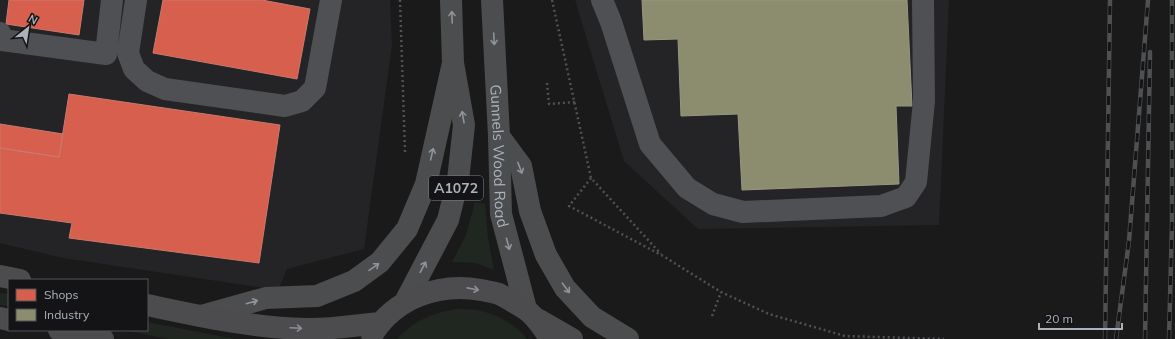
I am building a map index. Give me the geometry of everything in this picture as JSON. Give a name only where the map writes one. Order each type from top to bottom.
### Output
[{"type":"highway","points":[[0,276],[15,279]]},
{"type":"highway","points":[[148,305],[261,326],[374,331],[391,312],[405,302],[435,290],[466,287],[498,294],[572,339]]},
{"type":"highway","points":[[530,313],[551,339]]},
{"type":"highway","points":[[64,331],[102,339]]},
{"type":"main road","name":"A1072","points":[[405,302],[448,220],[458,180],[464,125],[453,63],[451,0]]},
{"type":"main road","name":"Gunnels Wood Road","points":[[492,0],[499,136],[501,214],[530,313]]},
{"type":"main road","points":[[201,316],[266,298],[317,296],[354,281],[380,262],[407,229],[426,184],[453,63]]},
{"type":"main road","points":[[499,136],[521,166],[530,211],[546,255],[565,288],[592,316],[628,339]]},
{"type":"lane","points":[[0,33],[2,40],[106,54],[112,0]]},
{"type":"lane","points":[[136,0],[128,53],[134,70],[147,81],[165,89],[285,106],[302,101],[314,88],[331,0]]},
{"type":"lane","points":[[602,0],[611,22],[650,144],[687,188],[714,204],[743,212],[881,206],[906,197],[916,182],[924,101],[924,0]]},
{"type":"path","points":[[400,0],[405,152]]},
{"type":"path","points":[[552,0],[591,178],[663,256]]},
{"type":"path","points":[[547,83],[549,104],[575,102]]},
{"type":"path","points":[[591,178],[569,206],[663,256],[721,292],[770,314],[845,336],[944,339]]},
{"type":"path","points":[[712,316],[721,292]]},
{"type":"shaded area","points":[[0,0],[390,0],[392,45],[364,249],[287,269],[278,290],[63,258],[0,243]]},
{"type":"shaded area","points":[[575,0],[949,0],[939,225],[698,229],[624,161]]},
{"type":"shaded area","points":[[475,202],[485,204],[488,238],[494,270],[476,263],[452,262],[466,235]]},
{"type":"shaded area","points":[[0,293],[8,294],[8,306],[0,305]]},
{"type":"shaded area","points":[[457,309],[483,311],[498,317],[511,324],[527,339],[397,339],[410,327],[424,318]]},
{"type":"shaded area","points":[[148,322],[235,339],[168,339],[130,331],[148,331]]},
{"type":"building: Shops","points":[[9,0],[84,0],[79,35],[6,24]]},
{"type":"building: Shops","points":[[163,0],[262,0],[310,9],[297,79],[153,53]]},
{"type":"building: Shops","points":[[69,94],[280,125],[259,263],[69,238],[72,223],[0,213],[0,148],[59,157]]},
{"type":"building: Shops","points":[[0,124],[63,134],[59,157],[0,148]]},
{"type":"building: Industry","points":[[642,0],[907,0],[912,106],[896,106],[899,184],[742,190],[738,114],[681,116],[678,39],[644,40]]},
{"type":"railway","points":[[1105,339],[1110,0]]},
{"type":"railway","points":[[1116,339],[1129,241],[1148,0]]},
{"type":"railway","points":[[1169,339],[1172,224],[1172,0]]},
{"type":"railway","points":[[1145,339],[1150,52]]}]
